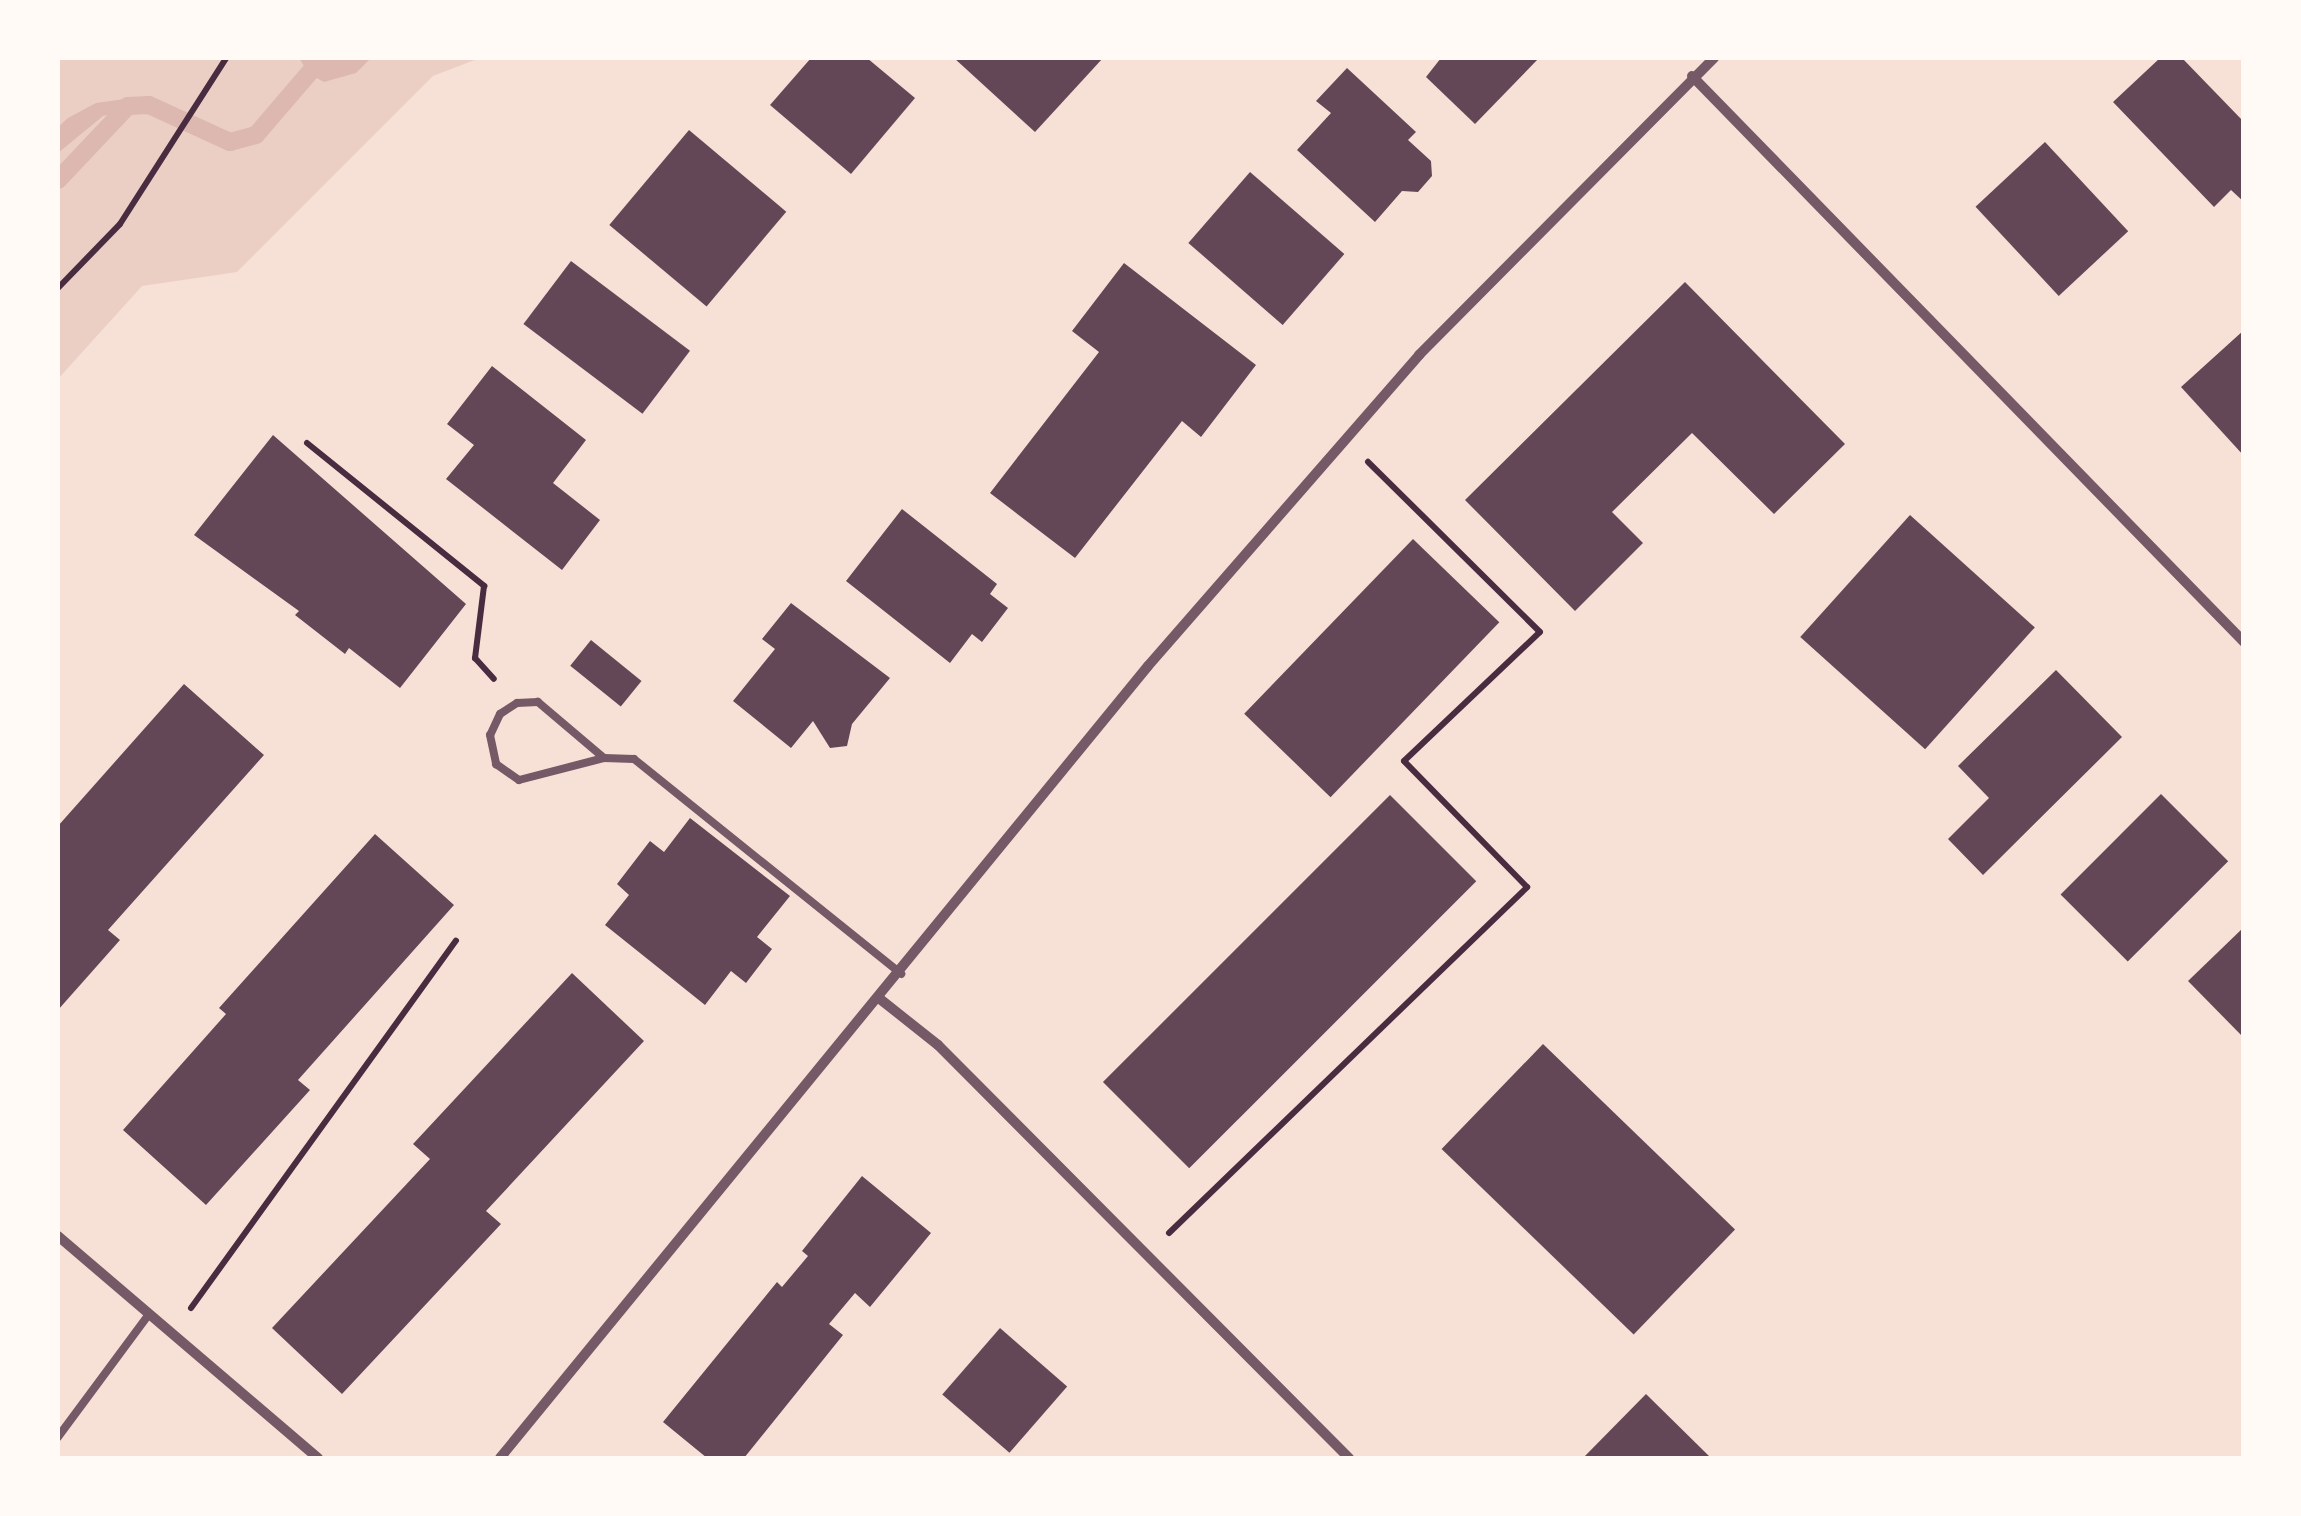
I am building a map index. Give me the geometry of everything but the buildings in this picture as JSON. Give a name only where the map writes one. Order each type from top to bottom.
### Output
[{"type":"street","points":[[500,1458],[901,974],[1148,666],[1418,354],[1714,58]]},
{"type":"street","points":[[1692,76],[2244,642]]},
{"type":"street","points":[[880,998],[938,1045],[1349,1458]]},
{"type":"street","points":[[58,1236],[318,1458]]},
{"type":"lane","points":[[604,758],[538,702],[517,703],[500,714],[490,735],[496,764],[519,780],[604,758],[634,759],[901,974]]},
{"type":"lane","points":[[58,1438],[149,1314]]},
{"type":"path","points":[[58,288],[120,224],[226,58]]},
{"type":"path","points":[[1146,1256],[1527,887],[1404,760],[1540,632],[1346,440]]},
{"type":"path","points":[[307,443],[484,586],[475,658],[517,703]]},
{"type":"path","points":[[172,1334],[456,940]]},
{"type":"shaded area","points":[[58,58],[480,58],[433,76],[237,272],[142,286],[58,379]]},
{"type":"shaded area","points":[[299,58],[371,58],[356,73],[324,82],[309,74]]},
{"type":"shaded area","points":[[125,99],[149,105],[103,116],[58,153],[58,127],[68,118],[96,103]]},
{"type":"waterway","points":[[58,180],[128,106],[149,105],[230,142],[256,135],[322,58]]}]
